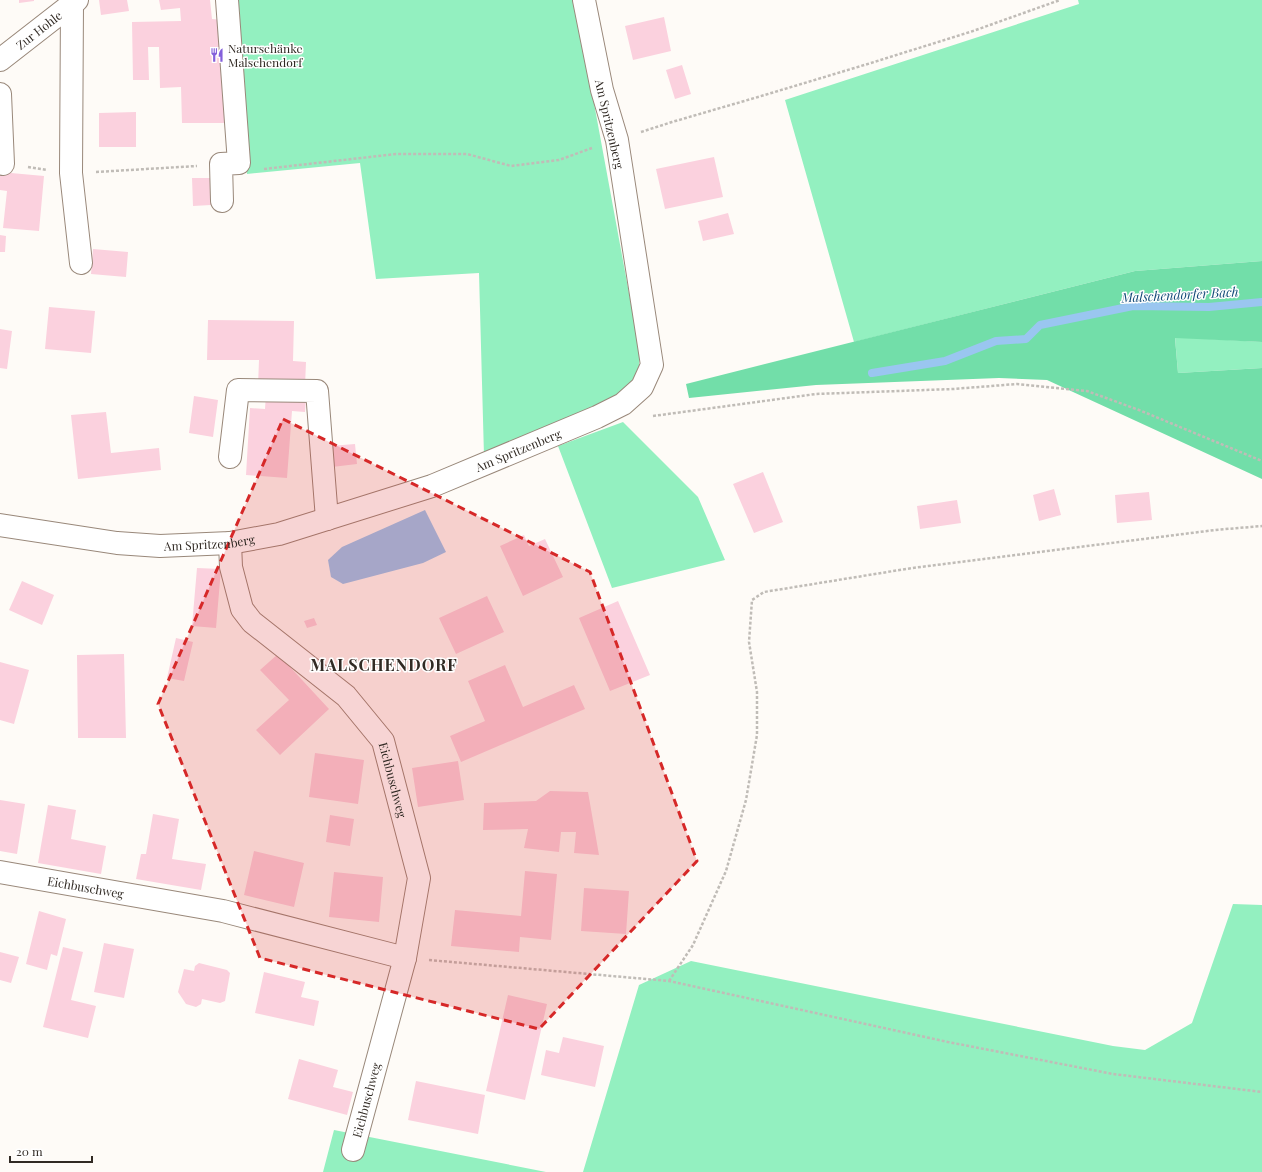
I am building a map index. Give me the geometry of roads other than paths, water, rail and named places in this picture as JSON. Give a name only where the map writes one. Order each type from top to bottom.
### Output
[{"type":"street","points":[[222,201],[230,164],[227,0]]},
{"type":"street","name":"Am Spritzenberg","points":[[0,525],[117,543],[160,546],[230,543],[279,534],[327,520],[447,480],[597,417],[623,404],[642,388],[652,365],[616,140],[602,90],[584,0]]},
{"type":"street","points":[[65,5],[71,173],[81,263]]},
{"type":"street","name":"Zur Hohle","points":[[0,60],[65,5]]},
{"type":"street","points":[[0,94],[3,164]]},
{"type":"street","points":[[230,457],[238,390],[317,391],[327,520]]},
{"type":"street","name":"Eichbuschweg","points":[[230,543],[231,567],[242,609],[252,622],[346,696],[383,741],[419,878],[405,958],[353,1150]]},
{"type":"street","name":"Eichbuschweg","points":[[0,872],[224,911],[405,958]]},
{"type":"water","points":[[425,510],[446,552],[423,563],[343,584],[331,577],[328,560],[342,547]]},
{"type":"waterway","name":"Malschendorfer Bach","points":[[872,373],[945,361],[996,341],[1026,339],[1040,325],[1133,306],[1209,307],[1262,302]]},
{"type":"place","name":"Naturschänke Malschendorf","points":[[217,55]]},
{"type":"district","name":"MALSCHENDORF","points":[[384,664]]}]
